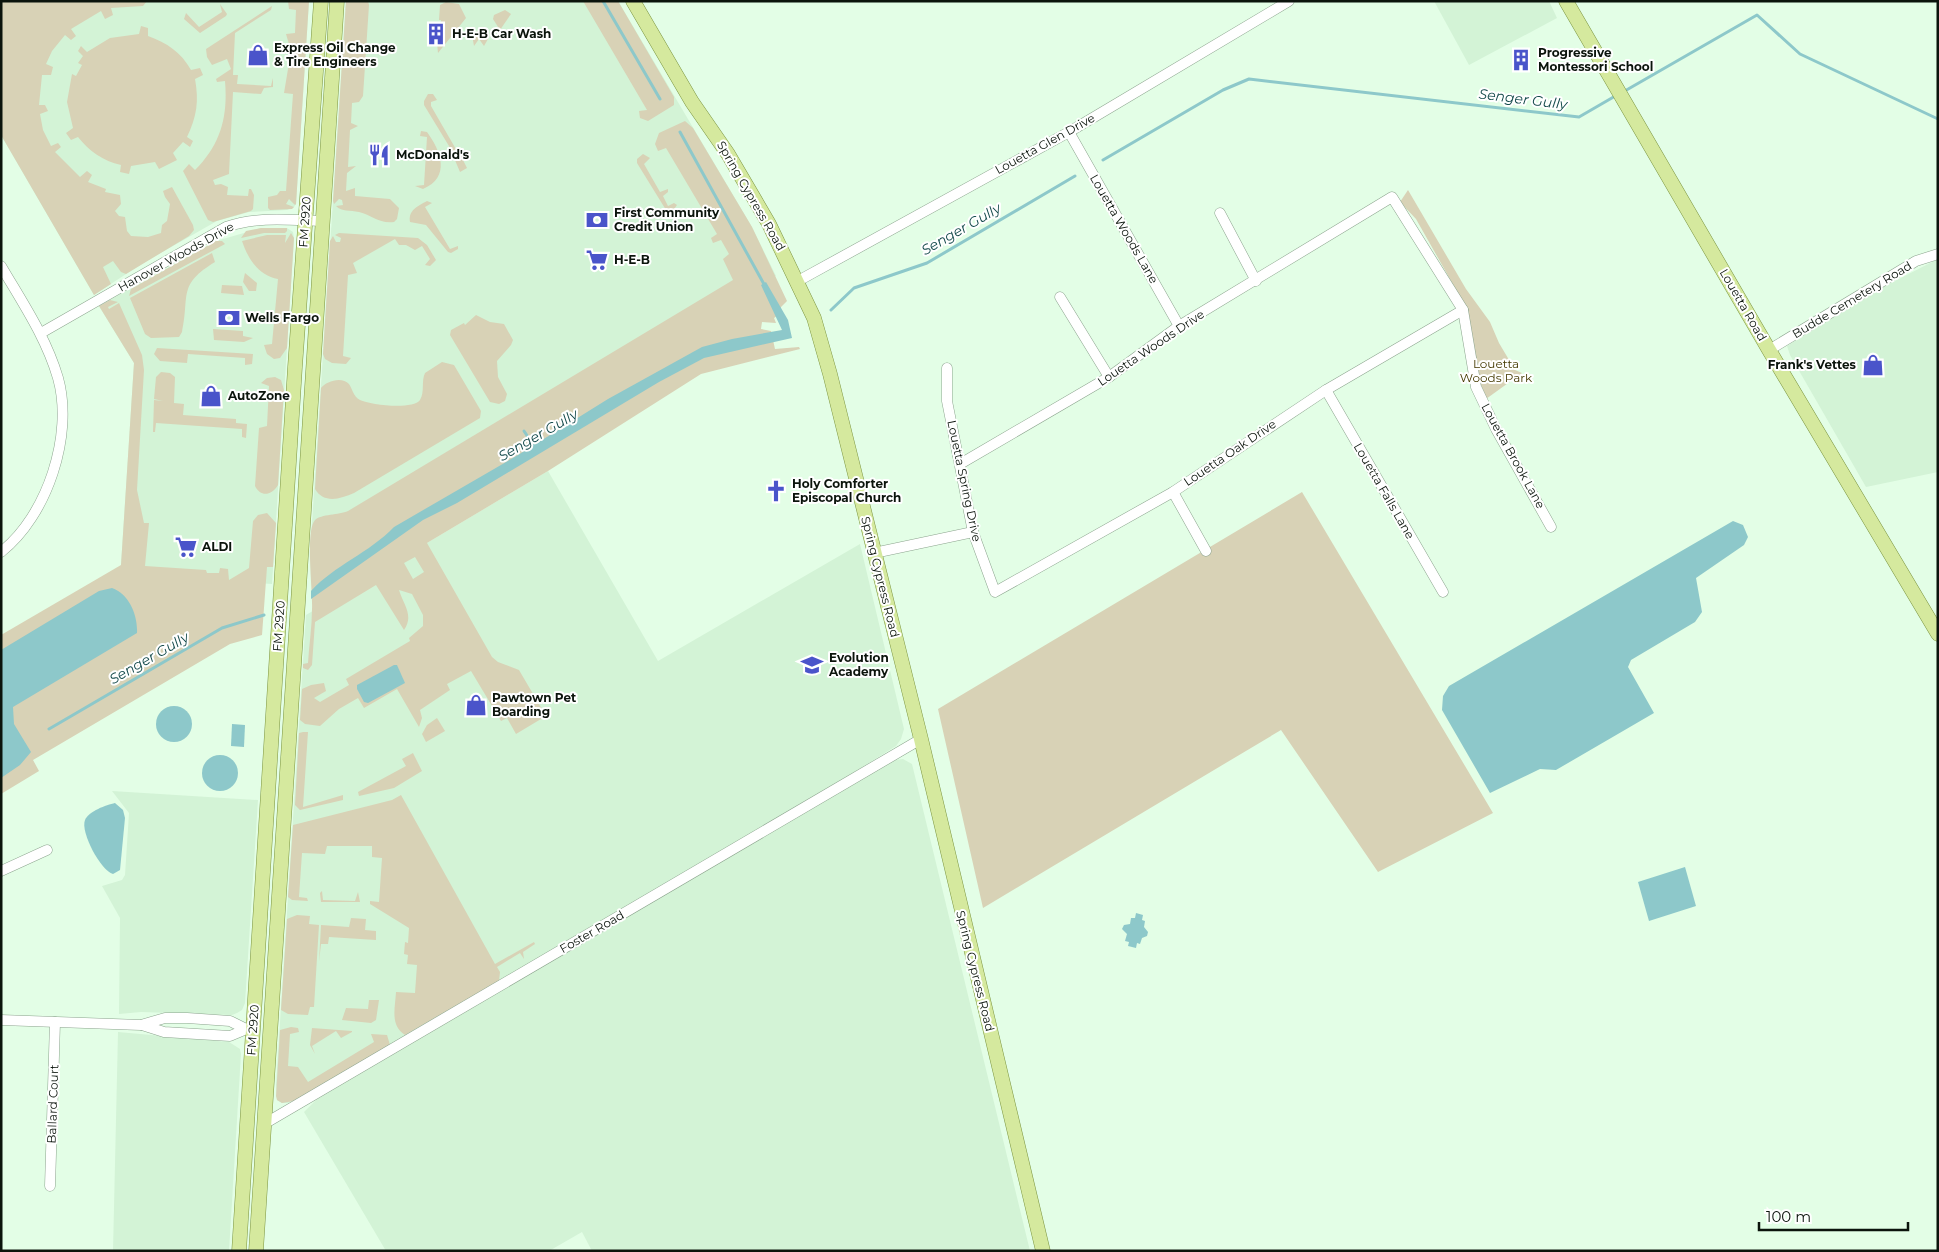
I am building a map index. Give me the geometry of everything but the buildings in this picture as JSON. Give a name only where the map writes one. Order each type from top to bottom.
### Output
[{"type":"main road","name":"FM 2920","points":[[239,1251],[248,1028],[276,661],[321,1]]},
{"type":"main road","name":"FM 2920","points":[[256,1251],[337,1]]},
{"type":"main road","name":"Spring Cypress Road","points":[[633,1],[692,102],[728,154],[769,224],[798,281],[814,318],[828,365],[921,739],[1043,1251]]},
{"type":"main road","name":"Louetta Road","points":[[1566,1],[1769,350],[1938,634]]},
{"type":"street","name":"Louetta Glen Drive","points":[[798,281],[1069,132],[1289,1]]},
{"type":"street","name":"Louetta Woods Lane","points":[[1069,132],[1179,326]]},
{"type":"street","name":"Louetta Woods Drive","points":[[960,464],[1109,378],[1179,326],[1392,197]]},
{"type":"street","name":"Louetta Brook Lane","points":[[1392,197],[1463,310],[1476,387],[1496,429],[1551,527]]},
{"type":"street","points":[[1220,213],[1256,281]]},
{"type":"street","name":"Hanover Woods Drive","points":[[41,333],[226,227],[244,221],[262,219],[322,221]]},
{"type":"street","name":"Budde Cemetery Road","points":[[1769,350],[1916,261],[1938,254]]},
{"type":"street","points":[[1,266],[41,333],[58,380],[61,411],[60,447],[53,474],[40,503],[25,526],[1,552]]},
{"type":"street","points":[[1060,297],[1109,378]]},
{"type":"street","name":"Louetta Oak Drive","points":[[995,592],[1173,492],[1326,390],[1463,310]]},
{"type":"street","name":"Louetta Spring Drive","points":[[946,368],[946,401],[973,532],[995,592]]},
{"type":"street","name":"Louetta Falls Lane","points":[[1326,390],[1442,592]]},
{"type":"street","points":[[1173,492],[1206,551]]},
{"type":"street","points":[[874,554],[973,532]]},
{"type":"street","name":"Foster Road","points":[[264,1124],[921,739]]},
{"type":"street","points":[[1,871],[47,850]]},
{"type":"street","points":[[1,1020],[141,1024],[165,1018],[187,1018],[230,1021],[248,1028]]},
{"type":"street","name":"Ballard Court","points":[[50,1186],[56,1022]]},
{"type":"street","points":[[141,1024],[164,1032],[230,1036],[248,1028]]},
{"type":"shaded area","points":[[67,1],[309,1],[296,204],[294,207],[287,210],[249,212],[217,221],[143,263],[94,295],[1,135],[1,42]]},
{"type":"shaded area","points":[[346,1],[618,1],[752,227],[776,276],[310,554]]},
{"type":"shaded area","points":[[1434,1],[1549,1],[1557,18],[1469,65]]},
{"type":"shaded area","points":[[261,228],[287,228],[293,232],[294,238],[272,584],[124,573],[121,565],[134,363],[99,306],[216,241]]},
{"type":"shaded area","points":[[1938,259],[1938,472],[1866,487],[1790,355],[1787,346],[1881,288]]},
{"type":"shaded area","points":[[548,471],[658,661],[860,544],[904,729],[901,739],[896,746],[851,774],[363,1061],[288,1103],[282,1103],[277,1100],[276,1085],[306,615]]},
{"type":"shaded area","points":[[903,759],[912,764],[1030,1251],[592,1251],[582,1232],[549,1251],[386,1251],[304,1112],[316,1100],[882,766],[894,760]]},
{"type":"shaded area","points":[[112,791],[258,800],[245,1003],[242,1010],[237,1013],[232,1015],[141,1012],[119,1014],[120,918],[102,886],[122,880],[125,875],[129,813]]},
{"type":"shaded area","points":[[118,1032],[229,1042],[240,1049],[229,1251],[113,1251]]},
{"type":"green space","points":[[1,1],[147,1],[143,6],[111,8],[113,15],[105,19],[101,11],[71,29],[76,36],[71,40],[65,35],[52,51],[46,64],[53,67],[51,75],[42,75],[39,105],[45,105],[48,111],[40,114],[43,130],[51,146],[58,143],[61,147],[55,152],[80,177],[87,171],[92,175],[88,182],[106,189],[105,192],[120,195],[121,204],[115,211],[119,216],[125,217],[127,231],[131,236],[148,237],[161,233],[162,225],[167,221],[170,204],[163,191],[172,187],[193,225],[194,230],[189,236],[126,274],[121,272],[113,261],[103,267],[111,284],[94,295],[1,135]]},
{"type":"green space","points":[[288,1],[309,1],[296,204],[289,199],[286,204],[294,207],[292,209],[270,210],[268,208],[268,197],[277,195],[280,191],[286,191],[293,94],[284,93],[291,51],[286,34],[295,33],[296,10],[289,9]]},
{"type":"green space","points":[[346,1],[368,1],[369,5],[363,96],[359,102],[352,103],[351,123],[358,126],[350,130],[348,167],[356,166],[347,173],[346,191],[355,188],[355,196],[390,199],[399,208],[397,219],[394,222],[384,222],[364,213],[341,209],[336,206],[343,205],[342,200],[339,199],[334,204],[333,201]]},
{"type":"green space","points":[[583,1],[618,1],[674,97],[674,105],[648,121],[640,118],[639,111],[647,110]]},
{"type":"green space","points":[[446,2],[459,4],[466,18],[438,53],[437,43],[440,43],[441,20],[439,20],[440,5]]},
{"type":"green space","points":[[220,4],[227,14],[226,16],[200,33],[184,19],[186,13],[199,27],[222,12]]},
{"type":"green space","points":[[272,6],[271,10],[235,33],[233,75],[238,75],[237,84],[271,86],[273,78],[273,87],[264,88],[261,94],[233,92],[229,174],[213,180],[215,185],[221,184],[228,187],[227,195],[248,196],[249,189],[251,189],[254,195],[253,209],[213,222],[208,220],[183,171],[189,164],[195,170],[204,160],[217,140],[224,118],[225,81],[217,82],[216,79],[231,69],[227,59],[212,65],[207,57],[206,49]]},
{"type":"green space","points":[[505,10],[511,14],[500,30],[493,19],[494,15]]},
{"type":"green space","points":[[141,26],[148,28],[148,36],[167,45],[178,53],[191,70],[200,68],[203,75],[195,79],[196,108],[187,137],[193,141],[190,147],[183,142],[173,153],[177,160],[159,169],[155,162],[131,166],[129,174],[120,172],[121,165],[97,155],[78,137],[71,140],[66,133],[73,128],[67,102],[72,74],[76,76],[82,65],[78,63],[83,56],[78,51],[81,46],[87,52],[110,38],[139,34]]},
{"type":"green space","points":[[479,30],[488,39],[484,46],[479,39],[474,46],[472,35]]},
{"type":"green space","points":[[428,94],[433,94],[437,100],[431,102],[431,106],[457,151],[466,151],[471,157],[462,158],[467,168],[460,172],[449,146],[424,105]]},
{"type":"green space","points":[[685,121],[693,128],[752,227],[787,301],[781,307],[781,313],[774,318],[776,323],[762,322],[761,329],[771,331],[775,349],[799,347],[800,349],[701,374],[548,471],[427,543],[492,657],[498,662],[519,670],[546,716],[516,734],[507,718],[501,721],[471,671],[447,684],[450,690],[420,710],[422,718],[419,727],[397,689],[364,708],[358,698],[339,709],[320,726],[305,724],[300,720],[302,689],[324,683],[326,691],[314,698],[320,702],[349,685],[346,679],[410,641],[409,638],[423,626],[423,615],[412,594],[399,590],[408,615],[407,625],[404,630],[376,585],[315,622],[312,665],[308,670],[303,668],[303,664],[308,663],[311,629],[310,536],[315,520],[348,511],[733,280],[723,259],[729,254],[721,240],[713,243],[711,238],[717,234],[666,148],[658,151],[655,144],[659,133]],"holes":[[[415,557],[424,572],[413,579],[404,563]]]},
{"type":"green space","points":[[421,131],[427,132],[432,139],[441,163],[437,178],[432,184],[423,189],[415,186],[424,185],[427,137],[420,136]]},
{"type":"green space","points":[[643,154],[650,158],[644,164],[660,192],[668,189],[668,192],[663,196],[668,206],[674,203],[677,205],[672,212],[666,210],[637,163],[637,159]]},
{"type":"green space","name":"Louetta Woods Park","points":[[1408,190],[1466,289],[1490,322],[1499,343],[1515,370],[1522,373],[1486,399],[1480,382],[1463,302],[1416,219],[1400,202]]},
{"type":"green space","points":[[427,201],[432,203],[425,207],[450,249],[458,246],[458,249],[451,253],[448,252],[426,225],[410,222],[412,211]]},
{"type":"green space","points":[[261,228],[287,228],[287,231],[285,233],[264,233],[241,238],[246,231]]},
{"type":"green space","points":[[291,233],[294,238],[287,348],[280,358],[274,359],[267,354],[264,345],[272,344],[278,279],[265,274],[255,266],[247,254],[242,241],[267,235],[286,235],[285,243]]},
{"type":"green space","points":[[339,233],[418,238],[427,245],[436,260],[430,266],[425,265],[430,259],[422,246],[415,250],[406,245],[399,245],[395,239],[353,263],[357,273],[348,275],[343,356],[351,358],[346,364],[332,363],[325,359],[323,354],[330,241],[333,236],[336,242],[340,242],[341,238],[335,235]]},
{"type":"green space","points":[[216,241],[222,241],[225,244],[129,296],[131,289]]},
{"type":"green space","points":[[212,253],[215,262],[195,277],[190,284],[187,292],[182,332],[179,337],[151,338],[145,334],[130,298]]},
{"type":"green space","points":[[245,273],[257,283],[256,291],[249,291],[243,282]]},
{"type":"green space","points":[[222,285],[242,286],[244,295],[221,293]]},
{"type":"green space","points":[[110,300],[118,302],[108,307],[109,309],[119,303],[142,355],[144,370],[137,490],[144,523],[149,523],[145,566],[206,570],[207,573],[219,573],[220,568],[228,569],[229,580],[249,568],[253,521],[258,515],[267,513],[276,523],[273,567],[267,567],[262,635],[230,644],[33,760],[39,771],[1,794],[1,635],[121,565],[134,363],[99,306]]},
{"type":"green space","points":[[476,315],[490,322],[504,324],[513,340],[497,361],[498,377],[507,394],[505,401],[499,404],[490,402],[450,335],[451,330],[464,323],[465,325]]},
{"type":"green space","points":[[213,329],[243,331],[243,336],[253,338],[244,342],[214,340]]},
{"type":"green space","points":[[157,348],[253,354],[252,364],[245,365],[245,358],[188,354],[187,363],[160,361],[154,354]]},
{"type":"green space","points":[[442,362],[454,365],[481,411],[480,418],[354,493],[333,499],[319,494],[315,489],[321,388],[323,385],[342,380],[349,384],[354,395],[365,402],[382,405],[409,405],[420,400],[425,373]]},
{"type":"green space","points":[[161,372],[170,373],[175,377],[174,403],[184,404],[183,415],[236,419],[236,423],[247,424],[246,438],[242,437],[242,429],[156,423],[155,432],[153,432],[154,400],[163,401],[154,399],[156,377]]},
{"type":"green space","points":[[275,377],[281,380],[284,390],[278,485],[270,493],[263,494],[255,486],[259,428],[267,426],[269,386],[261,383],[267,378]]},
{"type":"green space","points":[[1302,492],[1493,813],[1378,872],[1281,730],[983,908],[938,709]]},
{"type":"green space","points":[[437,718],[445,731],[426,742],[422,734],[427,725]]},
{"type":"green space","points":[[308,732],[303,807],[343,795],[343,800],[300,810],[295,805],[299,733]]},
{"type":"green space","points":[[413,753],[422,771],[394,788],[359,796],[358,792],[406,766],[402,759]]},
{"type":"green space","points":[[401,795],[495,964],[534,942],[535,944],[523,952],[524,959],[520,953],[497,967],[500,972],[499,981],[405,1035],[400,1031],[395,1021],[396,992],[415,993],[417,965],[407,964],[408,955],[404,954],[405,942],[408,943],[409,928],[370,904],[370,901],[379,902],[382,858],[372,857],[372,846],[327,846],[325,854],[302,853],[299,897],[307,898],[308,901],[292,900],[288,897],[293,825],[392,800]]},
{"type":"green space","points":[[322,891],[323,900],[355,901],[358,892],[360,902],[321,902],[320,893]]},
{"type":"green space","points":[[297,915],[310,916],[309,924],[319,925],[314,1007],[310,1007],[308,1015],[288,1014],[281,1010],[287,919]]},
{"type":"green space","points":[[351,918],[366,919],[365,930],[376,931],[376,940],[329,937],[328,944],[321,944],[319,962],[321,925],[349,927]]},
{"type":"green space","points":[[369,1000],[379,1000],[376,1020],[371,1023],[342,1020],[346,1008],[368,1009]]},
{"type":"green space","points":[[291,1027],[298,1028],[299,1032],[290,1034],[288,1066],[298,1067],[308,1082],[374,1042],[371,1034],[387,1035],[390,1045],[294,1101],[282,1103],[277,1100],[276,1096],[280,1030]]},
{"type":"green space","points":[[312,1028],[352,1032],[341,1038],[336,1031],[312,1046],[315,1054],[310,1045]]},
{"type":"water","points":[[766,282],[788,320],[792,338],[704,358],[659,382],[457,503],[423,520],[311,599],[311,591],[320,582],[374,544],[394,527],[518,455],[608,399],[702,347],[732,339],[782,330],[761,285]]},
{"type":"water","points":[[1733,521],[1743,525],[1748,537],[1744,545],[1696,578],[1702,612],[1695,622],[1631,660],[1628,667],[1654,713],[1556,770],[1540,769],[1490,793],[1442,710],[1443,696],[1449,686]]},
{"type":"water","points":[[112,588],[128,600],[136,619],[137,633],[13,707],[14,724],[31,752],[20,765],[1,778],[1,650],[99,591]]},
{"type":"water","points":[[397,665],[405,683],[368,703],[364,702],[357,689],[357,685]]},
{"type":"water","points":[[174,706],[186,712],[192,724],[186,736],[174,742],[162,736],[156,724],[162,712]]},
{"type":"water","points":[[232,724],[245,725],[244,747],[231,746]]},
{"type":"water","points":[[220,755],[233,760],[238,773],[233,786],[220,791],[207,786],[202,773],[207,760]]},
{"type":"water","points":[[115,803],[123,810],[125,818],[120,870],[113,874],[98,859],[88,842],[84,826],[87,817],[94,811]]},
{"type":"water","points":[[1685,867],[1696,906],[1649,921],[1638,882]]},
{"type":"water","points":[[1136,913],[1143,915],[1144,927],[1148,932],[1147,936],[1142,938],[1140,944],[1137,943],[1136,948],[1128,946],[1129,942],[1125,941],[1127,934],[1122,929],[1124,925],[1130,924],[1131,918],[1135,918]]},
{"type":"waterway","points":[[603,1],[660,99]]},
{"type":"waterway","name":"Senger Gully","points":[[1623,92],[1757,15],[1800,54],[1938,119]]},
{"type":"waterway","name":"Senger Gully","points":[[1103,160],[1223,90],[1249,79],[1579,117],[1617,95]]},
{"type":"waterway","points":[[680,132],[765,286]]},
{"type":"waterway","name":"Senger Gully","points":[[831,310],[854,288],[927,263],[1075,176]]},
{"type":"waterway","points":[[524,431],[536,449]]},
{"type":"waterway","name":"Senger Gully","points":[[49,729],[222,628],[264,615]]},
{"type":"place","name":"H-E-B Car Wash","points":[[436,34]]},
{"type":"place","name":"Express Oil Change & Tire Engineers","points":[[258,55]]},
{"type":"place","name":"Progressive Montessori School","points":[[1521,60]]},
{"type":"place","name":"McDonald's","points":[[379,155]]},
{"type":"place","name":"First Community Credit Union","points":[[597,220]]},
{"type":"place","name":"H-E-B","points":[[597,260]]},
{"type":"place","name":"Wells Fargo","points":[[229,318]]},
{"type":"place","name":"Frank's Vettes","points":[[1873,365]]},
{"type":"place","name":"AutoZone","points":[[211,396]]},
{"type":"place","name":"Holy Comforter Episcopal Church","points":[[776,491]]},
{"type":"place","name":"ALDI","points":[[186,547]]},
{"type":"place","name":"Evolution Academy","points":[[812,665]]},
{"type":"place","name":"Pawtown Pet Boarding","points":[[476,705]]}]
